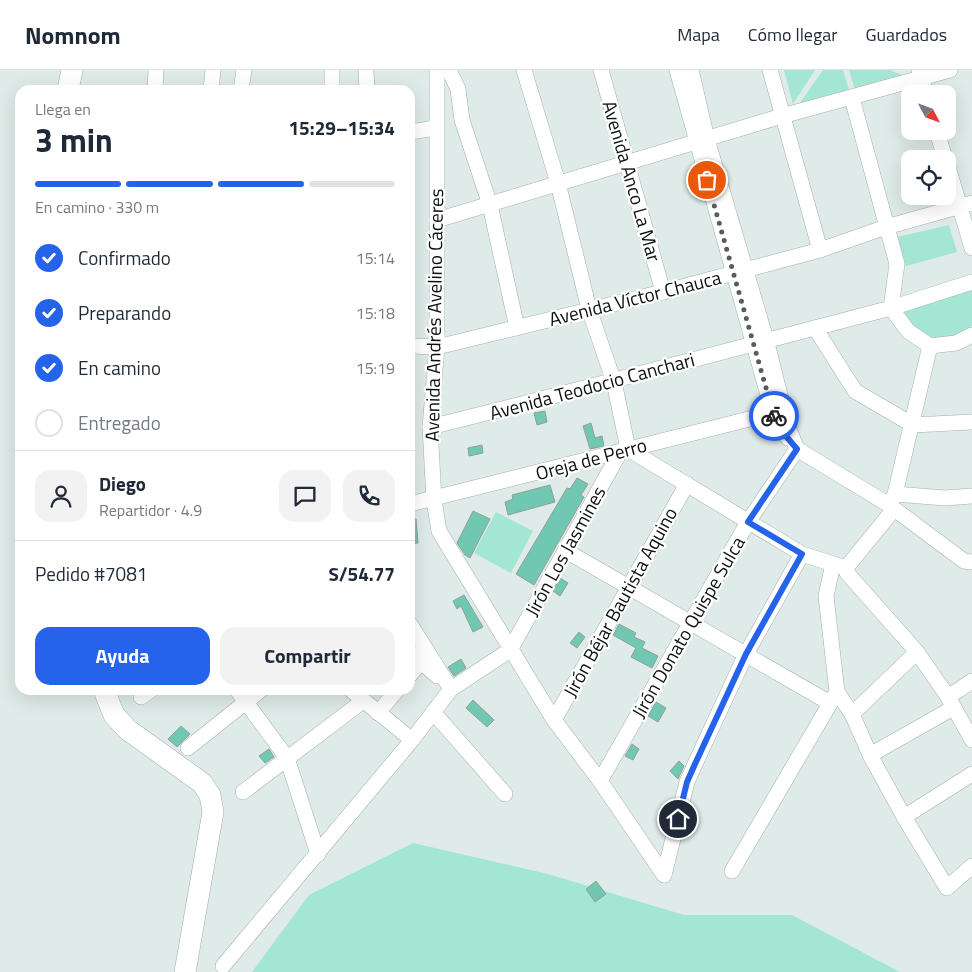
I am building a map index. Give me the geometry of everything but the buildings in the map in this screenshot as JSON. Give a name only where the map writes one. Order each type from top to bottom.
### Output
[{"type":"highway","points":[[69,85],[72,70]]},
{"type":"highway","points":[[106,695],[114,715],[128,730],[202,783],[210,795],[213,812],[209,843],[184,972]]},
{"type":"street","points":[[155,85],[156,70]]},
{"type":"street","points":[[212,85],[213,70]]},
{"type":"street","points":[[242,85],[244,70]]},
{"type":"street","points":[[332,70],[332,85]]},
{"type":"street","points":[[366,70],[366,85]]},
{"type":"street","name":"Avenida Andrés Avelino Cáceres","points":[[437,70],[437,346],[430,427],[434,500],[439,531],[554,720],[600,781],[664,875],[687,782],[746,654]]},
{"type":"street","points":[[448,70],[458,89],[462,120],[490,205],[517,328]]},
{"type":"street","points":[[524,70],[558,183],[589,309],[614,382],[624,450],[687,484],[802,554],[840,566],[917,652],[951,703],[972,740]]},
{"type":"street","name":"Avenida Anco La Mar","points":[[601,70],[625,162],[663,292]]},
{"type":"street","points":[[676,70],[702,140],[759,341],[797,449]]},
{"type":"street","points":[[691,70],[702,140]]},
{"type":"street","points":[[770,70],[820,250]]},
{"type":"street","points":[[437,220],[625,162],[782,116],[852,98],[920,74],[950,70]]},
{"type":"street","points":[[852,98],[896,264],[891,308],[908,331],[930,346],[956,343],[972,335]]},
{"type":"street","points":[[415,131],[436,128]]},
{"type":"street","points":[[956,184],[966,205],[972,248]]},
{"type":"street","name":"Avenida Víctor Chauca","points":[[415,346],[437,346],[663,292],[820,250],[886,227],[966,205]]},
{"type":"street","name":"Avenida Teodocio Canchari","points":[[430,427],[614,382],[759,341],[891,308],[972,282]]},
{"type":"street","points":[[815,328],[855,390],[913,425],[972,422]]},
{"type":"street","points":[[759,341],[772,413],[779,428],[797,449],[892,503],[969,565]]},
{"type":"street","points":[[732,871],[833,697],[826,596],[840,566],[892,503],[913,425],[930,346]]},
{"type":"street","name":"Oreja de Perro","points":[[415,503],[434,500],[772,413]]},
{"type":"street","name":"Jirón Donato Quispe Sulca","points":[[600,781],[748,522],[797,449]]},
{"type":"street","name":"Jirón Los Jasmines","points":[[510,650],[624,450]]},
{"type":"street","name":"Jirón Béjar Bautista Aquino","points":[[554,720],[687,484]]},
{"type":"street","points":[[892,503],[972,496]]},
{"type":"street","points":[[566,551],[746,654],[833,697],[852,714],[870,755],[947,888],[972,866]]},
{"type":"street","points":[[746,654],[802,554]]},
{"type":"street","points":[[415,632],[451,689]]},
{"type":"street","points":[[222,966],[318,854],[412,740],[451,689],[510,650]]},
{"type":"street","points":[[852,714],[917,652]]},
{"type":"street","points":[[416,657],[451,689]]},
{"type":"street","points":[[870,755],[951,703],[972,681]]},
{"type":"street","points":[[356,695],[412,740]]},
{"type":"street","points":[[378,713],[393,695]]},
{"type":"street","points":[[188,748],[241,696],[287,758],[318,854]]},
{"type":"street","points":[[243,792],[363,701]]},
{"type":"street","points":[[434,712],[505,794]]},
{"type":"street","points":[[904,816],[972,774]]},
{"type":"green space","points":[[784,70],[815,70],[793,104]]},
{"type":"green space","points":[[823,70],[843,70],[850,93],[797,107]]},
{"type":"green space","points":[[849,70],[890,70],[906,77],[855,90]]},
{"type":"green space","points":[[949,225],[957,252],[906,266],[897,237]]},
{"type":"green space","points":[[972,285],[972,326],[952,337],[937,339],[922,336],[899,308]]},
{"type":"green space","points":[[496,512],[533,531],[511,573],[474,553]]},
{"type":"green space","points":[[413,843],[548,874],[684,915],[792,915],[900,972],[252,972],[309,895]]},
{"type":"way so far","points":[[707,180],[735,272],[774,416]]},
{"type":"route","points":[[678,819],[687,782],[746,654],[802,554],[748,522],[797,449],[779,428],[774,416]]}]
